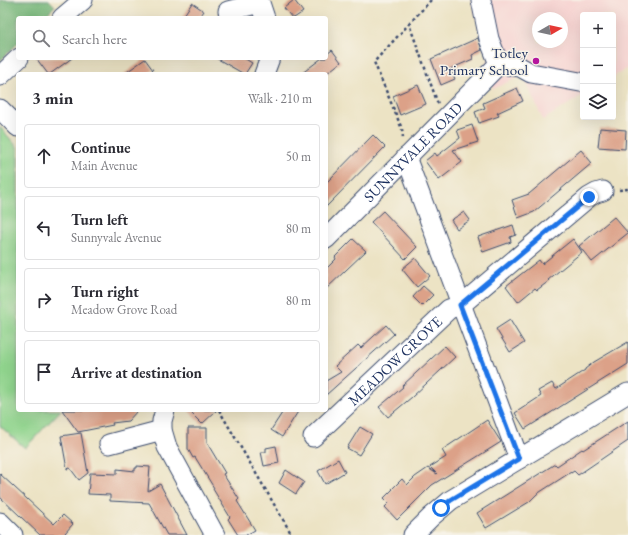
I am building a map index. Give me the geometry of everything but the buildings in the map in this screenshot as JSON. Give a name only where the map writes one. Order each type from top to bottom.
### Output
[{"type":"street","points":[[481,0],[489,38],[499,64],[520,67],[531,73],[580,82]]},
{"type":"street","points":[[228,11],[263,10]]},
{"type":"street","points":[[0,76],[17,60]]},
{"type":"street","points":[[265,72],[269,60]]},
{"type":"street","name":"SUNNYVALE ROAD","points":[[328,237],[499,64]]},
{"type":"street","points":[[0,109],[16,125]]},
{"type":"street","points":[[406,157],[460,305],[519,459]]},
{"type":"street","name":"MEADOW GROVE","points":[[314,437],[448,309],[460,305],[589,197],[603,191]]},
{"type":"street","points":[[412,535],[451,500],[628,393]]},
{"type":"street","points":[[164,412],[162,421],[162,430],[167,447],[214,535]]},
{"type":"street","points":[[109,444],[162,430]]},
{"type":"street","points":[[0,522],[13,535]]},
{"type":"path","points":[[406,157],[402,129],[374,62],[431,0]]},
{"type":"path","points":[[409,24],[445,120]]},
{"type":"path","points":[[220,412],[292,535]]},
{"type":"shaded area","name":"Totley Primary School","points":[[471,0],[628,0],[628,68],[616,75],[616,12],[580,12],[580,97],[543,120],[523,75],[493,89],[486,62],[490,59]]},
{"type":"green space","points":[[0,0],[49,0],[55,6],[45,16],[16,16],[16,45],[0,61]]},
{"type":"green space","points":[[0,127],[16,146],[16,412],[59,412],[25,448],[0,426]]},
{"type":"place","name":"Totley Primary School","points":[[536,61]]},
{"type":"route","points":[[441,508],[451,500],[519,459],[460,305],[589,197]]}]
